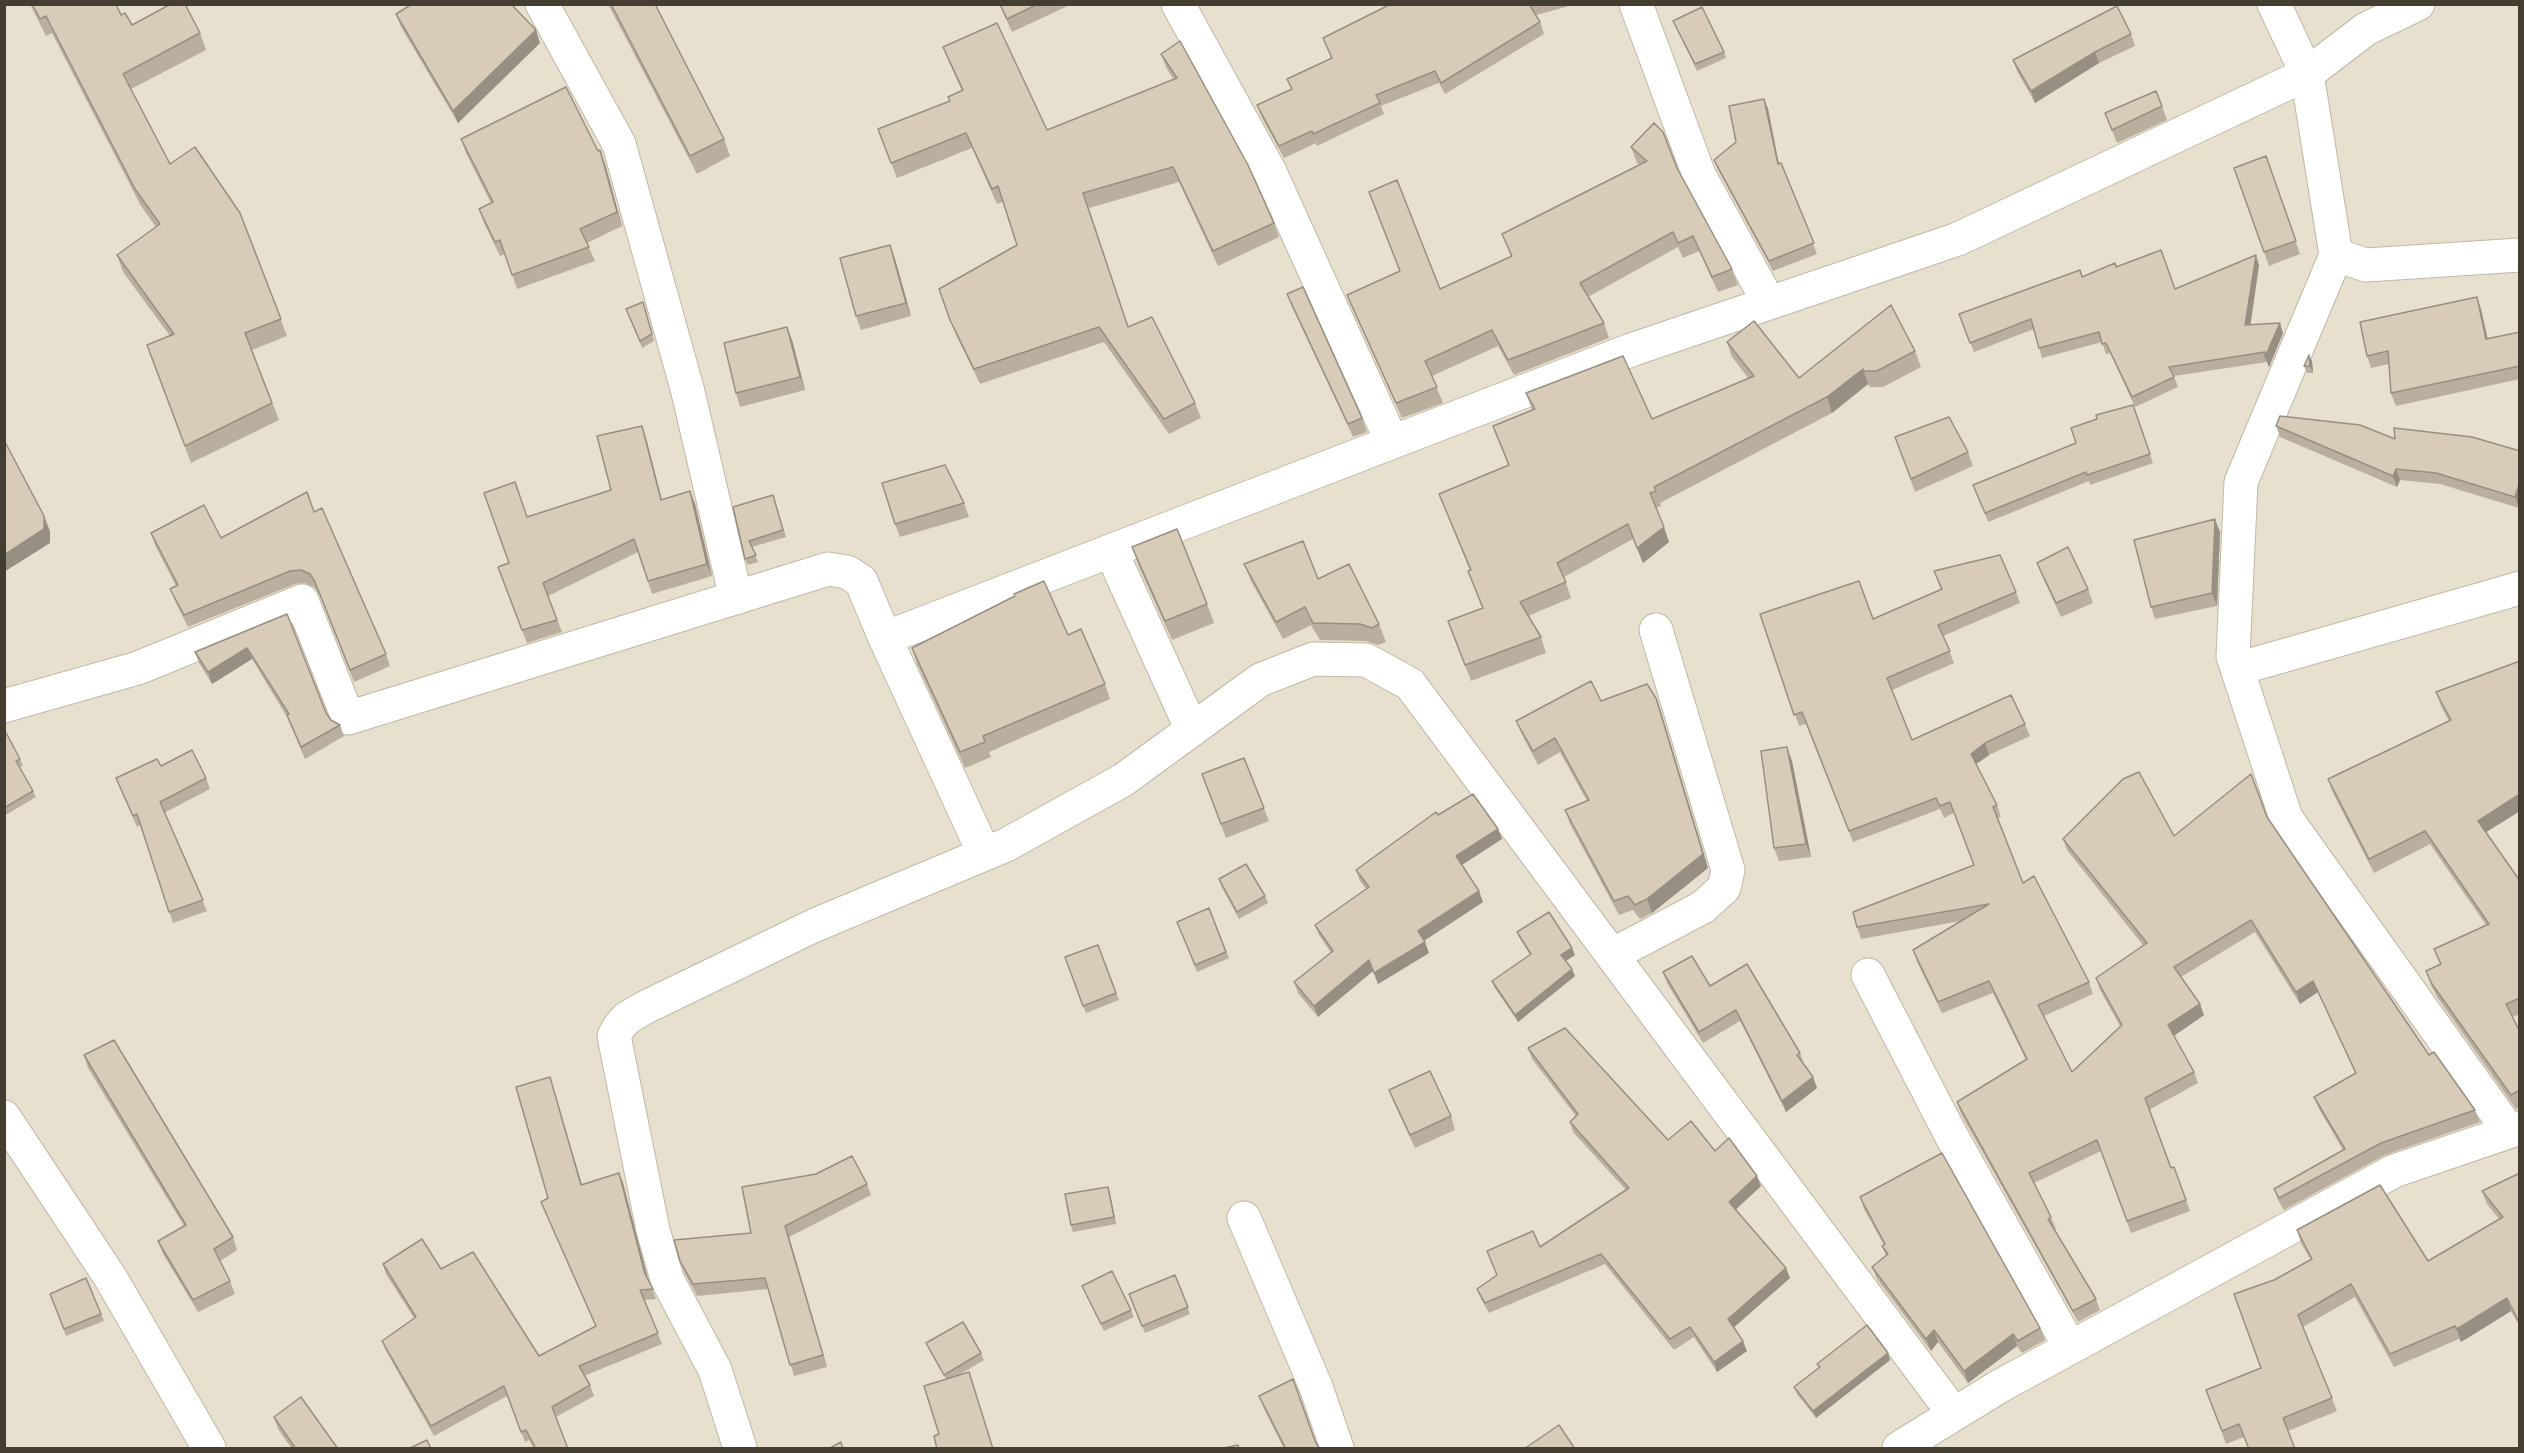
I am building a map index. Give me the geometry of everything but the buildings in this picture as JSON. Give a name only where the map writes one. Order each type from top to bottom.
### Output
[{"type":"street","points":[[542,4],[619,144],[688,392],[736,598]]},
{"type":"street","points":[[1179,4],[1270,172],[1392,442]]},
{"type":"street","points":[[1636,4],[1699,176],[1769,303]]},
{"type":"street","points":[[1912,1445],[1954,1414],[2070,1347],[2394,1170],[2514,1129],[2286,818],[2233,657],[2241,482],[2336,255],[2307,74],[2274,4]]},
{"type":"street","points":[[885,638],[1631,350],[1958,239],[2307,74],[2366,29],[2418,4]]},
{"type":"street","points":[[2336,255],[2366,265],[2520,255]]},
{"type":"street","points":[[1111,551],[1192,730]]},
{"type":"street","points":[[4,706],[138,668],[302,601],[348,718],[828,569],[847,572],[861,581],[984,853]]},
{"type":"street","points":[[2237,669],[2520,588]]},
{"type":"street","points":[[1612,955],[1703,907],[1724,888],[1728,870],[1656,630]]},
{"type":"street","points":[[740,1449],[715,1371],[667,1279],[653,1230],[614,1036],[627,1018],[813,926],[1006,845],[1123,780],[1260,680],[1313,659],[1366,660],[1410,684],[1954,1414]]},
{"type":"street","points":[[1868,975],[1952,1137],[2070,1347]]},
{"type":"street","points":[[4,1117],[110,1277],[209,1449]]},
{"type":"street","points":[[1244,1218],[1316,1387],[1337,1449]]},
{"type":"shaded area","points":[[5,5],[2519,5],[2519,1448],[5,1448]]}]
